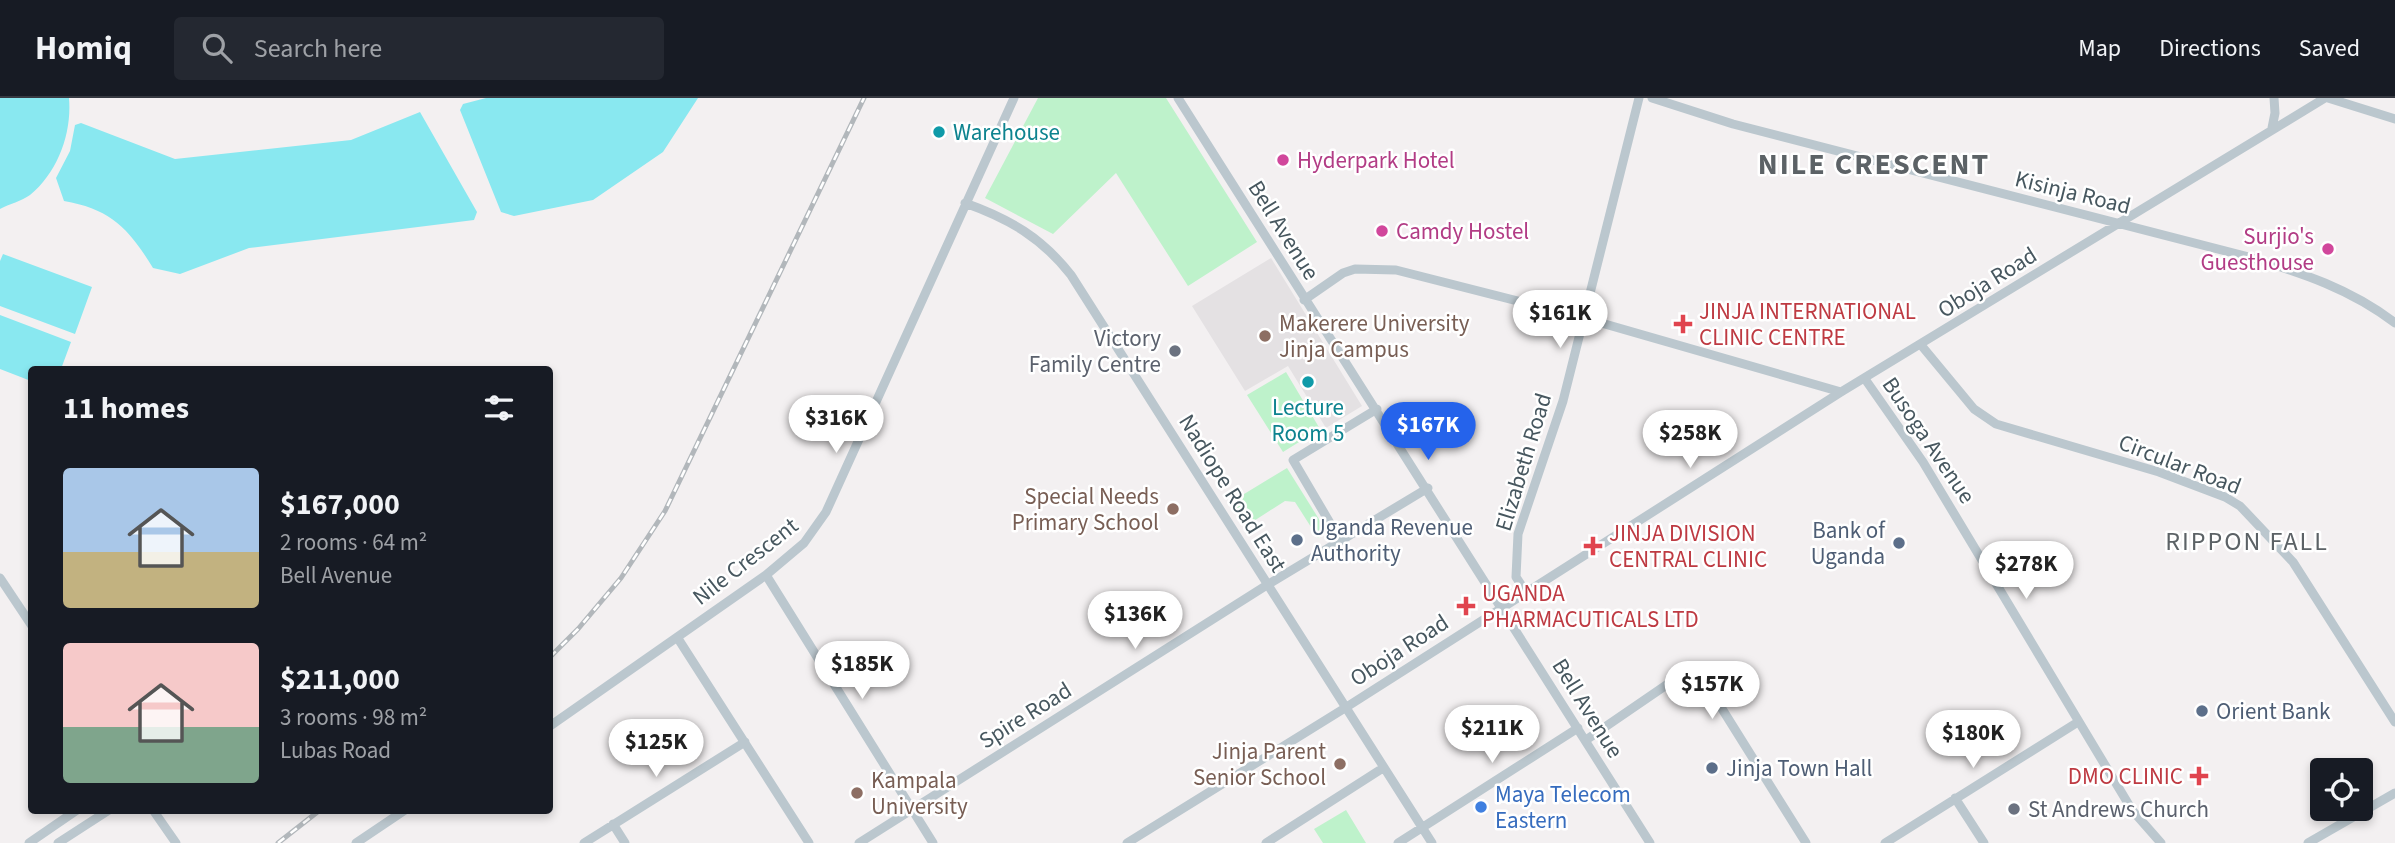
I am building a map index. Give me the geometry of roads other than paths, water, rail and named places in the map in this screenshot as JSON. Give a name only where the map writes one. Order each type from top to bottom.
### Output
[{"type":"street","name":"Nile Crescent","points":[[553,724],[766,575],[804,543],[826,512],[1014,98]]},
{"type":"street","name":"Bell Avenue","points":[[1178,98],[1304,300],[1428,488],[1650,843]]},
{"type":"street","name":"Elizabeth Road","points":[[1526,592],[1516,577],[1518,534],[1563,401],[1639,98]]},
{"type":"street","name":"Kisinja Road","points":[[1652,98],[1733,124],[2316,277],[2355,297],[2395,323]]},
{"type":"street","points":[[2272,128],[2274,98]]},
{"type":"street","points":[[2327,98],[2395,119]]},
{"type":"street","name":"Oboja Road","points":[[1127,843],[1345,708],[1841,392],[2272,128],[2327,98]]},
{"type":"street","name":"Nadiope Road East","points":[[965,203],[997,215],[1034,236],[1066,268],[1432,843]]},
{"type":"street","points":[[1304,300],[1343,273],[1371,268],[1396,270],[1584,318],[1841,392]]},
{"type":"street","name":"Circular Road","points":[[1921,345],[1974,409],[1996,424],[2159,472],[2225,497],[2240,506],[2293,562],[2395,722]]},
{"type":"street","name":"Busoga Avenue","points":[[1865,379],[1923,462],[2036,646],[2078,722],[2132,810],[2161,843]]},
{"type":"street","points":[[1340,540],[1293,460],[1377,409]]},
{"type":"street","name":"Spire Road","points":[[859,843],[1267,585],[1428,488]]},
{"type":"street","points":[[766,575],[933,843]]},
{"type":"street","points":[[0,578],[28,620]]},
{"type":"street","points":[[677,636],[809,843]]},
{"type":"street","points":[[1586,740],[1678,677],[1692,675],[1709,688],[1807,843]]},
{"type":"street","points":[[1885,843],[2078,722]]},
{"type":"street","points":[[1398,843],[1578,728]]},
{"type":"street","points":[[584,843],[745,742]]},
{"type":"street","points":[[1266,843],[1383,768]]},
{"type":"street","points":[[2308,843],[2395,793]]},
{"type":"street","points":[[1955,799],[1984,843]]},
{"type":"street","points":[[32,842],[71,814]]},
{"type":"street","points":[[58,843],[103,814]]},
{"type":"street","points":[[156,814],[176,843]]},
{"type":"street","points":[[356,843],[399,814]]},
{"type":"street","points":[[613,824],[625,843]]},
{"type":"water","points":[[0,98],[69,98],[69,111],[61,151],[48,175],[30,195],[0,209]]},
{"type":"water","points":[[486,98],[698,98],[663,152],[593,200],[514,216],[501,212],[460,110],[463,104]]},
{"type":"water","points":[[420,112],[477,212],[474,220],[249,248],[180,274],[153,268],[136,242],[106,215],[64,201],[56,178],[70,151],[75,125],[81,123],[175,159],[351,140]]},
{"type":"water","points":[[3,254],[92,287],[75,334],[0,306],[0,261]]},
{"type":"water","points":[[0,315],[71,342],[62,366],[28,366],[28,380],[0,369]]},
{"type":"railway","points":[[553,654],[621,578],[665,511],[864,98]]},
{"type":"railway","points":[[278,843],[315,814]]},
{"type":"place","name":"Warehouse","points":[[939,132]]},
{"type":"place","name":"Hyderpark Hotel","points":[[1283,160]]},
{"type":"place","name":"Camdy Hostel","points":[[1382,231]]},
{"type":"place","name":"Surjio's Guesthouse","points":[[2328,249]]},
{"type":"place","name":"JINJA INTERNATIONAL CLINIC CENTRE","points":[[1683,324]]},
{"type":"place","name":"Makerere University Jinja Campus","points":[[1265,336]]},
{"type":"place","name":"Victory Family Centre","points":[[1175,351]]},
{"type":"place","name":"Lecture Room 5","points":[[1308,382]]},
{"type":"place","name":"Special Needs Primary School","points":[[1173,509]]},
{"type":"place","name":"Uganda Revenue Authority","points":[[1297,540]]},
{"type":"place","name":"Bank of Uganda","points":[[1899,543]]},
{"type":"place","name":"JINJA DIVISION CENTRAL CLINIC","points":[[1593,546]]},
{"type":"place","name":"UGANDA PHARMACUTICALS LTD","points":[[1466,606]]},
{"type":"place","name":"Orient Bank","points":[[2202,711]]},
{"type":"place","name":"Jinja Parent Senior School","points":[[1340,764]]},
{"type":"place","name":"Jinja Town Hall","points":[[1712,768]]},
{"type":"place","name":"DMO CLINIC","points":[[2199,776]]},
{"type":"place","name":"Kampala University","points":[[857,793]]},
{"type":"place","name":"Maya Telecom Eastern","points":[[1481,807]]},
{"type":"place","name":"St Andrews Church","points":[[2014,809]]},
{"type":"district","name":"NILE CRESCENT","points":[[1874,164]]},
{"type":"district","name":"RIPPON FALL","points":[[2247,541]]}]
